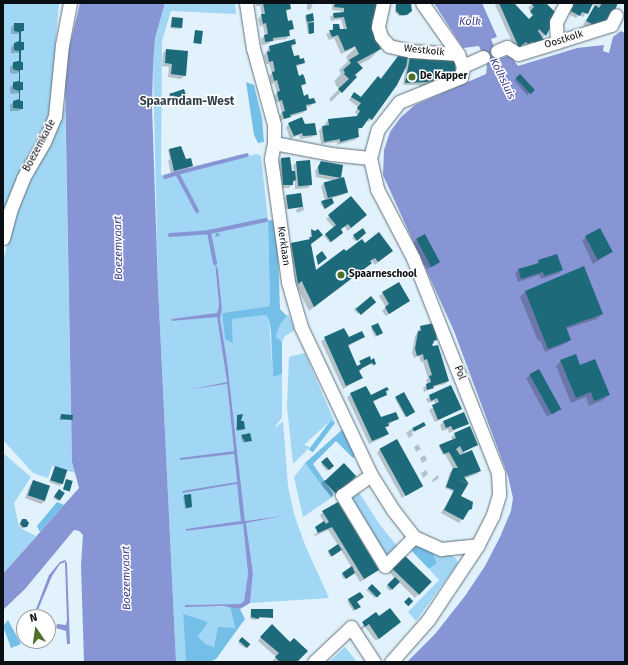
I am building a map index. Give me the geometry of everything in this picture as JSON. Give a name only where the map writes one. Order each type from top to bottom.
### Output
[{"type":"street","name":"Boezemkade","points":[[3,238],[10,211],[23,178],[44,142],[55,116],[62,45],[70,3]]},
{"type":"street","name":"Kerklaan","points":[[246,3],[252,45],[274,124],[274,143],[271,159],[287,275],[301,327],[371,476],[393,510],[414,536],[441,549],[478,544]]},
{"type":"street","name":"Westkolk","points":[[383,3],[378,27],[381,37],[388,46],[460,60]]},
{"type":"street","name":"Westkolk","points":[[422,3],[460,60]]},
{"type":"street","points":[[557,42],[556,22],[566,3]]},
{"type":"street","name":"Oostkolk","points":[[502,49],[518,54],[611,26],[616,15]]},
{"type":"street","points":[[274,143],[331,154],[370,158],[378,129],[399,102],[460,79],[460,60],[483,57]]},
{"type":"street","name":"Pol","points":[[370,158],[377,189],[413,258],[498,473],[499,495],[493,515],[478,544],[428,620],[391,662]]},
{"type":"street","points":[[371,476],[342,496],[385,566],[414,536]]},
{"type":"street","points":[[314,662],[351,627],[374,662]]},
{"type":"shaded area","points":[[3,3],[59,3],[50,109],[42,138],[3,225]]},
{"type":"shaded area","points":[[165,3],[235,3],[236,14],[171,11],[162,41],[161,175],[257,154],[261,156],[268,220],[270,306],[222,313],[225,339],[233,342],[232,319],[266,315],[269,320],[273,377],[282,374],[282,418],[276,427],[283,421],[288,486],[294,514],[305,545],[329,598],[250,603],[253,573],[246,523],[288,515],[245,521],[227,360],[220,319],[222,309],[218,270],[215,265],[219,305],[217,314],[171,319],[173,321],[217,316],[227,382],[187,390],[227,384],[234,451],[180,459],[234,454],[237,483],[183,491],[183,493],[237,484],[242,522],[187,529],[186,531],[243,524],[248,574],[244,601],[240,604],[185,605],[230,607],[235,629],[214,647],[205,645],[183,614],[186,662],[176,662],[158,286],[153,66],[155,38]]},
{"type":"shaded area","points":[[246,82],[254,85],[262,118],[264,142],[258,143],[254,135]]},
{"type":"shaded area","points":[[65,104],[72,462],[75,473],[52,466],[48,478],[33,473],[3,440],[3,263],[17,202],[45,149]]},
{"type":"shaded area","points":[[268,220],[277,221],[280,309],[287,316],[281,323],[276,337],[282,342],[282,374],[273,377],[271,332],[269,320],[266,315],[232,319],[233,343],[225,339],[222,313],[270,306]]},
{"type":"shaded area","points":[[288,314],[295,330],[285,336],[282,342],[276,337],[277,332],[281,323]]},
{"type":"shaded area","points":[[305,353],[335,423],[331,420],[304,445],[310,447],[293,464],[287,407],[289,357]]},
{"type":"shaded area","points":[[331,420],[335,423],[313,453],[309,450]]},
{"type":"shaded area","points":[[344,428],[358,454],[353,458],[336,441],[313,464],[334,495],[331,498],[305,463]]},
{"type":"shaded area","points":[[3,453],[31,477],[14,503],[19,527],[36,536],[3,575]]},
{"type":"shaded area","points":[[305,463],[331,498],[303,517],[294,477]]},
{"type":"shaded area","points":[[358,491],[380,525],[398,547],[385,559],[349,498]]},
{"type":"shaded area","points":[[57,502],[64,505],[40,532],[37,526]]},
{"type":"shaded area","points":[[413,540],[432,552],[437,563],[429,569],[408,547]]},
{"type":"shaded area","points":[[432,552],[450,555],[456,558],[458,563],[416,621],[408,612],[439,580],[429,569],[437,563]]},
{"type":"shaded area","points":[[230,607],[240,609],[245,619],[216,659],[210,662],[186,662],[183,614],[208,622],[198,636],[205,644],[214,647],[218,627],[235,628]]},
{"type":"shaded area","points":[[8,620],[16,635],[16,646],[11,648],[3,626]]},
{"type":"shaded area","points":[[345,647],[357,662],[329,662]]},
{"type":"water","name":"Boezemvaart","points":[[80,3],[165,3],[155,38],[152,106],[158,286],[176,662],[84,662],[81,565],[83,535],[79,531],[74,530],[25,589],[3,610],[3,574],[79,488],[72,462],[65,84],[69,49]]},
{"type":"water","points":[[434,3],[482,3],[497,37],[491,39],[499,59],[510,55],[518,66],[577,48],[604,45],[603,51],[609,53],[613,37],[621,31],[625,33],[625,662],[407,662],[435,634],[465,596],[485,566],[511,511],[513,498],[508,476],[454,331],[383,175],[384,150],[390,132],[401,117],[415,105],[486,74],[487,65],[479,46],[463,48]]},
{"type":"water","points":[[215,263],[218,270],[222,309],[220,319],[227,360],[245,521],[288,515],[246,523],[253,573],[250,603],[240,609],[222,606],[185,607],[185,605],[240,604],[244,601],[248,574],[243,524],[186,531],[186,529],[241,521],[237,484],[183,493],[182,491],[237,482],[234,454],[180,460],[180,458],[234,451],[227,384],[186,390],[227,382],[217,317],[172,321],[171,319],[217,313],[219,305]]},
{"type":"water","points":[[65,560],[67,563],[70,644],[67,644],[66,631],[56,628],[57,624],[66,625],[67,620],[65,562],[60,564],[52,576],[38,609],[36,609],[49,575],[60,562]]},
{"type":"building","points":[[263,3],[290,3],[291,9],[286,10],[288,21],[292,20],[294,29],[289,30],[290,36],[273,38],[273,41],[265,42],[264,35],[268,34],[266,23],[263,24],[261,14],[265,14]]},
{"type":"building","points":[[335,3],[378,3],[372,22],[375,37],[381,49],[357,62],[363,68],[355,75],[357,77],[342,93],[338,89],[349,79],[344,74],[345,72],[343,70],[351,63],[349,60],[359,54],[355,46],[345,51],[338,35],[332,37],[329,30],[333,30],[333,24],[339,24],[340,29],[347,29],[344,17],[334,18],[333,13],[344,12],[344,8],[334,7]]},
{"type":"building","points":[[396,3],[411,3],[412,11],[407,15],[400,15],[396,11]]},
{"type":"building","points":[[499,3],[514,3],[529,19],[533,15],[530,11],[534,7],[531,3],[546,3],[557,14],[546,36],[539,29],[538,31],[544,40],[535,44],[533,42],[528,44],[526,42],[519,48]]},
{"type":"building","points":[[570,3],[593,3],[588,14],[582,12],[580,16],[567,9]]},
{"type":"building","points":[[602,3],[618,3],[611,19],[594,25],[586,21],[595,5],[599,8]]},
{"type":"building","points":[[313,13],[314,21],[307,22],[306,15]]},
{"type":"building","points":[[172,17],[183,18],[182,28],[171,27]]},
{"type":"building","points":[[314,22],[314,33],[309,34],[308,23]]},
{"type":"building","points":[[14,23],[24,23],[24,31],[21,31],[21,42],[24,42],[24,50],[21,50],[23,70],[20,70],[20,82],[23,82],[23,90],[20,90],[20,101],[23,101],[23,109],[13,108],[13,101],[19,99],[19,91],[13,89],[13,82],[19,81],[19,71],[13,69],[13,62],[19,61],[19,51],[14,50],[14,43],[19,41],[19,32],[14,31]]},
{"type":"building","points":[[195,30],[203,31],[201,44],[193,43]]},
{"type":"building","points":[[295,39],[296,44],[291,45],[294,56],[299,55],[300,59],[304,58],[305,63],[296,65],[299,76],[303,74],[305,79],[306,84],[301,85],[304,96],[308,94],[309,99],[314,98],[316,103],[306,105],[307,110],[290,115],[291,117],[284,119],[282,112],[285,111],[282,100],[279,101],[277,92],[280,91],[277,80],[274,81],[272,72],[275,71],[273,61],[269,62],[267,52],[270,51],[269,46]]},
{"type":"building","points":[[166,49],[188,51],[186,76],[171,74],[172,64],[165,63]]},
{"type":"building","points":[[398,56],[408,57],[406,67],[397,85],[372,120],[369,118],[362,128],[358,128],[359,137],[340,142],[340,139],[324,142],[322,126],[329,125],[328,119],[357,116],[360,111],[357,108],[361,103],[351,97],[354,92],[361,97],[378,76],[381,79]]},
{"type":"building","points":[[410,57],[430,60],[455,58],[456,76],[428,82],[405,83]]},
{"type":"building","points":[[520,74],[535,90],[531,94],[516,78]]},
{"type":"building","points":[[184,89],[186,95],[172,99],[170,94]]},
{"type":"building","points":[[302,117],[305,124],[315,123],[317,135],[303,136],[302,133],[294,136],[288,123]]},
{"type":"building","points":[[181,146],[186,159],[191,158],[193,166],[174,171],[169,149]]},
{"type":"building","points":[[290,157],[292,171],[295,171],[296,180],[293,181],[293,185],[283,185],[281,158]]},
{"type":"building","points":[[310,160],[312,185],[298,186],[296,161]]},
{"type":"building","points":[[321,161],[343,165],[341,178],[319,174],[318,167]]},
{"type":"building","points":[[344,177],[348,192],[328,198],[324,182]]},
{"type":"building","points":[[301,193],[303,207],[288,209],[286,195]]},
{"type":"building","points":[[351,196],[367,215],[351,228],[348,224],[341,229],[343,233],[331,242],[325,234],[336,225],[328,215]]},
{"type":"building","points":[[332,198],[334,203],[325,209],[321,201]]},
{"type":"building","points":[[363,228],[366,233],[357,241],[353,235]]},
{"type":"building","points":[[600,228],[613,252],[598,260],[585,236]]},
{"type":"building","points":[[311,229],[315,231],[318,229],[323,235],[311,244],[316,270],[344,249],[346,251],[362,239],[365,243],[379,232],[393,251],[378,262],[375,258],[370,261],[372,263],[314,307],[302,281],[298,284],[291,243],[310,239],[309,237],[312,237]]},
{"type":"building","points":[[425,234],[440,262],[431,267],[416,239]]},
{"type":"building","points":[[322,251],[327,258],[318,265],[316,256]]},
{"type":"building","points":[[557,254],[563,270],[544,276],[543,272],[521,279],[518,269],[539,263],[538,260]]},
{"type":"building","points":[[584,266],[603,314],[566,327],[571,340],[548,349],[525,291]]},
{"type":"building","points":[[399,282],[410,301],[389,314],[385,307],[389,304],[382,292]]},
{"type":"building","points":[[371,296],[376,302],[361,315],[356,309]]},
{"type":"building","points":[[378,323],[383,333],[377,336],[371,326]]},
{"type":"building","points":[[434,323],[437,340],[433,341],[434,343],[432,344],[433,346],[438,345],[449,381],[433,386],[434,388],[427,390],[426,384],[431,382],[429,376],[432,375],[427,359],[424,360],[423,354],[417,356],[415,349],[418,331],[421,331],[420,326]]},
{"type":"building","points":[[344,328],[349,337],[362,331],[365,337],[348,345],[357,366],[361,364],[359,361],[370,356],[371,360],[374,358],[376,364],[374,365],[372,363],[362,368],[359,371],[363,378],[346,386],[324,337]]},
{"type":"building","points":[[576,354],[580,365],[595,359],[610,395],[594,401],[591,392],[576,398],[560,360]]},
{"type":"building","points":[[539,369],[561,409],[552,415],[529,374]]},
{"type":"building","points":[[451,385],[462,409],[438,420],[432,405],[439,402],[437,398],[431,401],[429,395]]},
{"type":"building","points":[[366,386],[371,395],[387,387],[389,390],[386,391],[387,395],[373,401],[381,417],[396,412],[399,419],[388,423],[389,426],[385,427],[389,434],[372,441],[350,393]]},
{"type":"building","points":[[404,392],[415,412],[406,417],[395,397]]},
{"type":"building","points":[[464,412],[469,424],[453,430],[451,426],[446,428],[443,421]]},
{"type":"building","points":[[61,414],[73,415],[73,420],[61,419]]},
{"type":"building","points":[[243,414],[241,421],[244,421],[245,429],[237,430],[237,415]]},
{"type":"building","points":[[424,422],[426,426],[414,431],[412,428]]},
{"type":"building","points":[[470,426],[478,445],[463,452],[460,446],[456,449],[460,455],[472,450],[481,471],[464,477],[469,484],[454,478],[468,484],[461,496],[473,502],[472,509],[469,510],[463,520],[444,510],[454,490],[446,487],[453,468],[458,468],[449,452],[444,454],[439,445],[456,438],[454,433]]},
{"type":"building","points":[[250,433],[252,441],[245,442],[241,435]]},
{"type":"building","points":[[397,439],[423,486],[406,496],[380,449]]},
{"type":"building","points":[[327,457],[334,466],[329,470],[321,462]]},
{"type":"building","points":[[344,463],[356,476],[337,495],[324,481]]},
{"type":"building","points":[[55,466],[67,470],[63,484],[50,480]]},
{"type":"building","points":[[66,479],[73,481],[70,492],[63,490]]},
{"type":"building","points":[[33,480],[50,486],[45,501],[28,495]]},
{"type":"building","points":[[59,489],[65,493],[60,500],[54,496]]},
{"type":"building","points":[[191,494],[192,507],[186,508],[184,495]]},
{"type":"building","points":[[338,502],[379,570],[364,579],[332,527],[318,533],[315,527],[324,521],[326,524],[329,522],[322,511]]},
{"type":"building","points":[[22,519],[26,519],[29,523],[27,527],[23,527],[20,524]]},
{"type":"building","points":[[338,544],[342,550],[332,557],[328,551]]},
{"type":"building","points":[[403,554],[432,582],[419,595],[390,567]]},
{"type":"building","points":[[352,566],[355,573],[346,579],[342,573]]},
{"type":"building","points":[[395,577],[400,582],[392,590],[387,585]]},
{"type":"building","points":[[372,584],[381,593],[377,597],[368,588]]},
{"type":"building","points":[[360,592],[364,597],[357,602],[361,607],[355,610],[348,599]]},
{"type":"building","points":[[409,597],[413,601],[408,606],[404,602]]},
{"type":"building","points":[[390,608],[401,622],[379,639],[369,624],[365,627],[362,622],[376,612],[379,616]]},
{"type":"building","points":[[251,609],[273,609],[273,618],[259,617],[259,619],[251,617]]},
{"type":"building","points":[[272,624],[290,642],[294,638],[308,651],[297,662],[280,662],[275,657],[279,653],[260,637]]},
{"type":"building","points":[[242,637],[250,644],[247,648],[239,641]]},
{"type":"waterway","points":[[177,173],[247,155]]},
{"type":"waterway","points":[[165,177],[177,173],[197,211]]},
{"type":"waterway","points":[[215,263],[209,232],[266,220]]},
{"type":"waterway","points":[[170,235],[209,232]]},
{"type":"place","name":"De Kapper","points":[[412,77]]},
{"type":"place","name":"Spaarneschool","points":[[341,275]]},
{"type":"district","name":"Spaarndam-West","points":[[187,102]]},
{"type":"water label","name":"Kolk","points":[[470,22]]},
{"type":"water label","name":"Kolksluis","points":[[502,79]]}]
